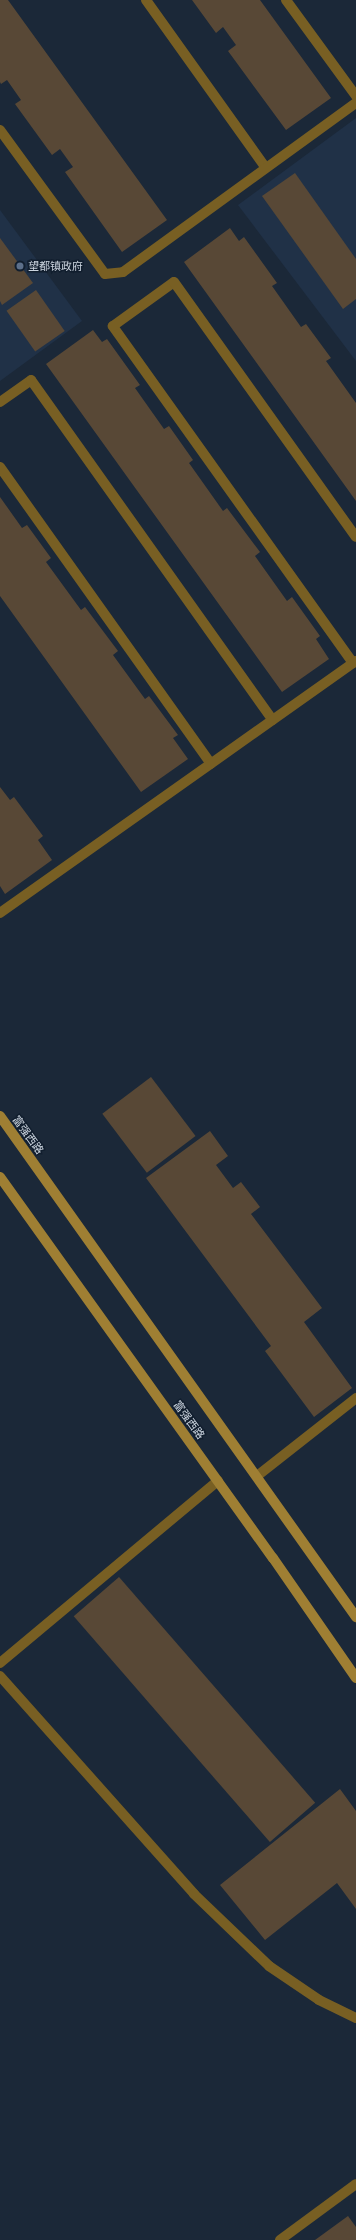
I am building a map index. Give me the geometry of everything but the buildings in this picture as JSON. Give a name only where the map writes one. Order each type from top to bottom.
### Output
[{"type":"main road","name":"富强西路","points":[[0,1116],[257,1476],[356,1618]]},
{"type":"main road","name":"富强西路","points":[[0,1177],[218,1481],[356,1678]]},
{"type":"street","points":[[146,0],[266,168]]},
{"type":"street","points":[[286,0],[356,96]]},
{"type":"street","points":[[0,130],[105,274],[123,272],[356,103]]},
{"type":"street","points":[[0,913],[355,662],[113,326],[174,282],[356,537]]},
{"type":"street","points":[[0,402],[31,380],[274,720]]},
{"type":"street","points":[[0,467],[212,764]]},
{"type":"street","points":[[257,1476],[356,1398]]},
{"type":"street","points":[[0,1663],[218,1481]]},
{"type":"street","points":[[0,1676],[194,1894],[269,1966],[319,2000],[356,2018]]},
{"type":"street","points":[[280,2240],[356,2184]]},
{"type":"shaded area","points":[[356,118],[356,361],[238,205]]},
{"type":"shaded area","name":"望都镇政府","points":[[0,210],[82,321],[0,381]]},
{"type":"place","name":"望都镇政府","points":[[20,266]]}]
